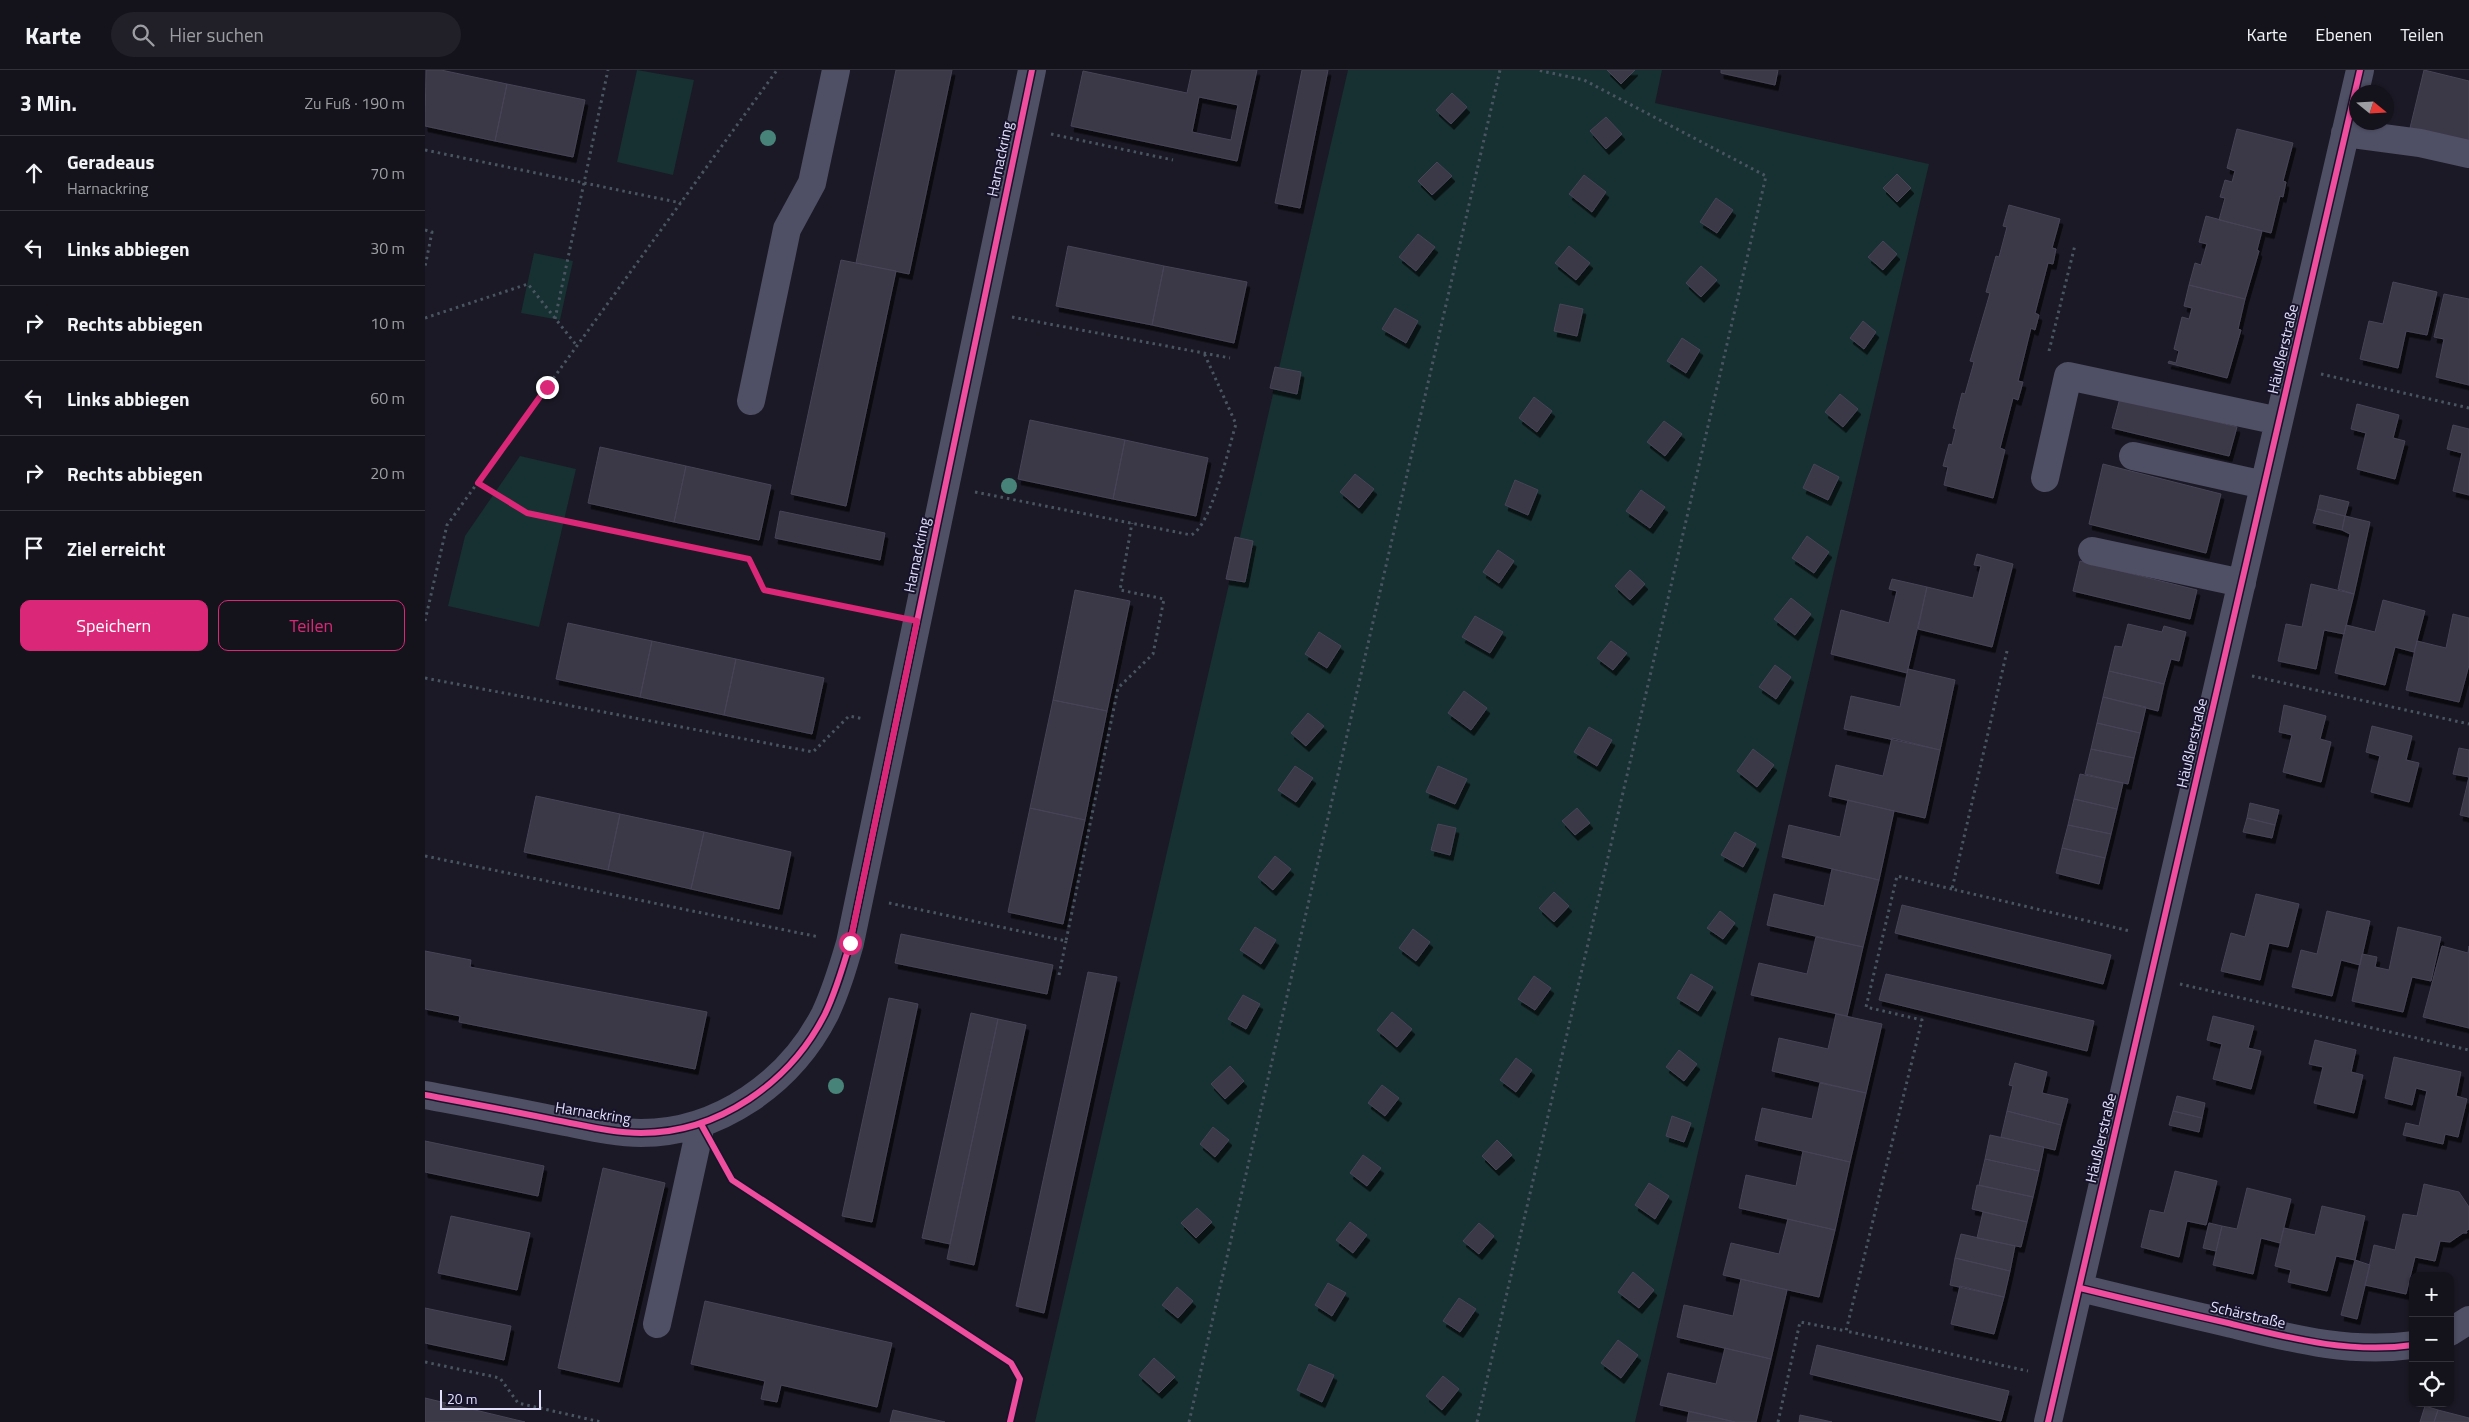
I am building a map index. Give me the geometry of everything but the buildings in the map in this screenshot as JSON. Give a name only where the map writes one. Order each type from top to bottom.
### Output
[{"type":"street","points":[[751,401],[787,229],[813,182],[836,70]]},
{"type":"street","name":"Harnackring","points":[[425,1095],[614,1131],[660,1132],[701,1124],[752,1097],[773,1081],[793,1060],[824,1015],[843,970],[850,943],[1032,70]]},
{"type":"street","name":"Häußlerstraße","points":[[2048,1422],[2360,70]]},
{"type":"street","points":[[2345,133],[2420,143],[2469,154]]},
{"type":"street","points":[[2045,478],[2068,376],[2279,421]]},
{"type":"street","points":[[2133,456],[2264,485]]},
{"type":"street","points":[[2092,552],[2242,583]]},
{"type":"street","points":[[657,1324],[701,1124]]},
{"type":"street","name":"Schärstraße","points":[[2080,1288],[2300,1340],[2339,1347],[2380,1349],[2409,1345]]},
{"type":"street","points":[[2454,1329],[2469,1320]]},
{"type":"path","points":[[555,319],[608,70]]},
{"type":"path","points":[[425,621],[447,526],[777,70]]},
{"type":"path","points":[[1189,1422],[1500,70]]},
{"type":"path","points":[[1477,1422],[1766,176],[1584,80],[1537,70]]},
{"type":"path","points":[[1019,127],[1173,160]]},
{"type":"path","points":[[425,150],[681,203]]},
{"type":"path","points":[[425,230],[432,232],[425,267]]},
{"type":"path","points":[[425,318],[528,284],[577,346]]},
{"type":"path","points":[[981,311],[1230,358]]},
{"type":"path","points":[[945,486],[1191,535],[1199,530],[1206,518],[1236,424],[1204,354]]},
{"type":"path","points":[[2291,367],[2469,408]]},
{"type":"path","points":[[478,483],[527,513],[749,559],[764,590],[917,621]]},
{"type":"path","points":[[1059,975],[1118,688],[1153,654],[1165,599],[1120,590],[1133,523]]},
{"type":"path","points":[[1952,889],[2007,651]]},
{"type":"path","points":[[2222,670],[2469,724]]},
{"type":"path","points":[[425,678],[813,752],[849,716],[895,726]]},
{"type":"path","points":[[425,856],[850,943]]},
{"type":"path","points":[[1846,1331],[1922,1020],[1866,1007],[1897,876],[2160,938]]},
{"type":"path","points":[[859,896],[1066,941]]},
{"type":"path","points":[[2151,977],[2469,1050]]},
{"type":"path","points":[[1778,1422],[1801,1322],[2058,1378]]},
{"type":"path","points":[[425,1362],[500,1378],[518,1403],[601,1422]]},
{"type":"green space","points":[[637,70],[694,80],[673,175],[617,162]]},
{"type":"green space","points":[[1348,70],[1662,70],[1655,103],[1929,164],[1635,1422],[1035,1422]]},
{"type":"green space","points":[[534,253],[573,261],[560,320],[521,313]]},
{"type":"green space","points":[[520,456],[576,469],[539,627],[448,606],[465,536]]},
{"type":"cycle path","points":[[425,1095],[608,1130],[630,1133],[670,1131],[724,1114],[772,1082],[792,1062],[810,1039],[825,1014],[836,988],[850,943],[1032,70]]},
{"type":"cycle path","points":[[2048,1422],[2360,70]]},
{"type":"cycle path","points":[[701,1124],[732,1180],[1011,1363],[1020,1379],[1010,1422]]},
{"type":"cycle path","points":[[2080,1288],[2297,1339],[2343,1346],[2409,1345]]},
{"type":"route","points":[[547,387],[478,483],[527,513],[749,559],[764,590],[917,621],[850,943]]}]
